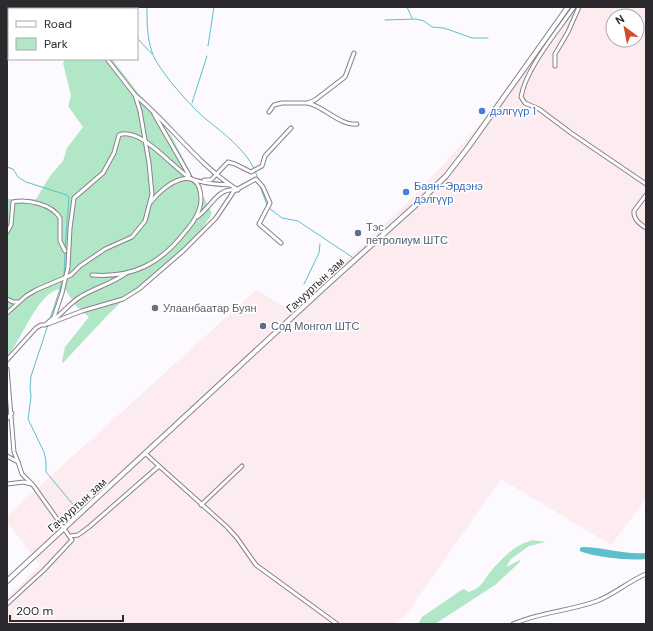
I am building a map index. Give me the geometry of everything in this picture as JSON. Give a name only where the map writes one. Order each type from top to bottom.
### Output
[{"type":"main road","name":"Гачууртын зам","points":[[7,581],[446,176],[467,149],[568,7]]},
{"type":"street","points":[[574,7],[533,65],[523,88],[521,97],[525,103],[539,109],[606,158],[646,184]]},
{"type":"street","points":[[555,66],[555,54],[568,32],[579,7]]},
{"type":"street","points":[[308,104],[344,77],[354,53]]},
{"type":"street","points":[[108,60],[135,95],[152,110],[184,145],[216,174],[238,190]]},
{"type":"street","points":[[135,95],[140,111],[144,141],[149,162],[151,202]]},
{"type":"street","points":[[269,112],[274,105],[282,103],[308,104],[318,106],[347,122],[357,124]]},
{"type":"street","points":[[152,110],[164,134],[191,178]]},
{"type":"street","points":[[198,180],[211,180],[228,162],[251,172],[262,166],[265,156],[291,128]]},
{"type":"street","points":[[46,324],[56,313],[68,267],[70,228],[74,198],[103,174],[114,153],[119,134],[124,133],[144,141],[158,150],[176,167],[191,178],[230,185]]},
{"type":"street","points":[[7,360],[36,328],[41,325],[123,299],[139,289],[192,242],[223,210],[231,194],[256,179],[263,187],[270,203],[259,224],[280,243]]},
{"type":"street","points":[[7,313],[36,290],[71,276],[80,266],[105,249],[132,237],[145,220],[151,202],[159,192],[170,183],[178,180],[190,180],[197,186],[201,198],[196,217]]},
{"type":"street","points":[[46,324],[61,315],[78,298],[115,281],[126,273],[157,260],[176,245],[196,217],[220,194],[234,189],[238,190]]},
{"type":"street","points":[[646,195],[634,211],[634,214],[638,222],[646,228]]},
{"type":"street","points":[[7,232],[11,225],[13,202],[38,203],[54,212],[60,218],[59,238],[65,252]]},
{"type":"street","points":[[92,275],[126,273]]},
{"type":"street","points":[[7,299],[14,302],[19,302]]},
{"type":"street","points":[[7,369],[12,413],[14,452],[22,474],[33,485],[72,540],[69,545],[7,604]]},
{"type":"street","points":[[7,419],[12,413]]},
{"type":"street","points":[[146,454],[227,527],[237,538],[256,565],[337,624]]},
{"type":"street","points":[[7,456],[18,462]]},
{"type":"street","points":[[70,536],[78,535],[89,527],[159,466]]},
{"type":"street","points":[[201,505],[242,466]]},
{"type":"street","points":[[7,484],[24,482],[33,485]]},
{"type":"street","points":[[513,624],[556,610],[596,601],[614,593],[646,574]]},
{"type":"shaded area","points":[[567,7],[646,7],[646,499],[611,545],[501,479],[405,616],[394,624],[7,624],[7,598],[40,565],[7,522],[7,516],[256,290],[293,311],[413,197],[482,122]]},
{"type":"green space","points":[[64,60],[113,60],[172,137],[212,213],[203,227],[182,251],[120,303],[63,363],[62,361],[65,347],[89,317],[76,306],[65,289],[56,290],[47,296],[39,305],[7,356],[7,199],[36,199],[50,176],[63,161],[67,148],[83,127],[68,106],[71,96],[63,63]]},
{"type":"green space","points":[[533,540],[546,542],[529,546],[511,559],[506,567],[520,560],[520,562],[495,585],[435,624],[418,624],[422,617],[460,591],[464,589],[469,592],[477,588],[482,584],[495,566],[510,552],[515,548]]},
{"type":"water","points":[[580,548],[630,553],[646,553],[646,559],[603,557],[580,551]]},
{"type":"waterway","points":[[147,7],[149,41],[155,59],[168,78],[193,107],[230,139],[244,154],[250,161],[258,179]]},
{"type":"waterway","points":[[208,46],[214,7]]},
{"type":"waterway","points":[[407,7],[412,18]]},
{"type":"waterway","points":[[385,20],[416,19],[424,21],[432,27],[444,28],[472,38],[488,38]]},
{"type":"waterway","points":[[138,39],[152,54]]},
{"type":"waterway","points":[[192,103],[207,56]]},
{"type":"waterway","points":[[7,167],[13,169],[18,177],[26,182],[67,195],[69,198],[65,247]]},
{"type":"waterway","points":[[260,186],[267,205]]},
{"type":"waterway","points":[[269,208],[282,218],[298,221],[352,257]]},
{"type":"waterway","points":[[304,284],[319,253],[320,244]]},
{"type":"waterway","points":[[64,277],[65,252]]},
{"type":"waterway","points":[[50,319],[63,280]]},
{"type":"waterway","points":[[48,325],[31,376],[31,397],[28,419],[44,452],[46,472],[76,508]]},
{"type":"place","name":"дэлгүүр 1","points":[[482,111]]},
{"type":"place","name":"Баян-Эрдэнэ дэлгүүр","points":[[406,192]]},
{"type":"place","name":"Тэс петролиум ШТС","points":[[358,233]]},
{"type":"place","name":"Улаанбаатар Буян","points":[[155,308]]},
{"type":"place","name":"Сод Монгол ШТС","points":[[263,326]]}]
